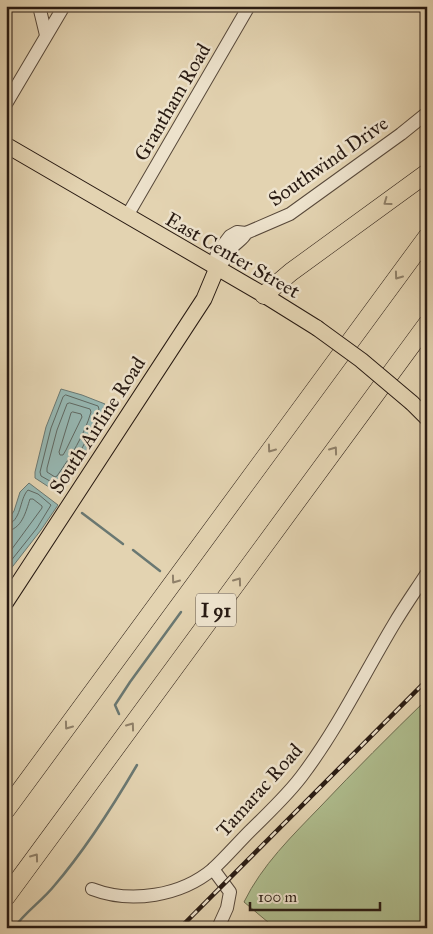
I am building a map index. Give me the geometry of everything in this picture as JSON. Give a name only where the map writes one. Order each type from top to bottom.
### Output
[{"type":"highway","points":[[264,295],[291,272],[427,173]]},
{"type":"highway","name":"I 91","points":[[6,810],[427,237]]},
{"type":"highway","name":"I 91","points":[[6,897],[427,324]]},
{"type":"main road","name":"East Center Street","points":[[6,145],[264,295],[317,328],[361,360],[427,418]]},
{"type":"main road","name":"South Airline Road","points":[[6,602],[204,299],[217,268]]},
{"type":"street","points":[[39,6],[46,35]]},
{"type":"street","points":[[6,104],[64,6]]},
{"type":"street","name":"Grantham Road","points":[[128,216],[249,6]]},
{"type":"street","name":"Southwind Drive","points":[[217,268],[216,255],[226,239],[237,232],[246,233],[279,220],[296,210],[427,113]]},
{"type":"street","name":"Tamarac Road","points":[[92,889],[119,897],[152,895],[185,885],[213,869],[289,792],[303,774],[334,729],[395,623],[427,573]]},
{"type":"street","points":[[213,869],[230,892],[228,908],[218,928]]},
{"type":"green space","points":[[427,699],[427,928],[275,928],[244,902],[251,888],[269,863],[299,829]]},
{"type":"water","points":[[61,389],[105,404],[87,450],[60,492],[35,478],[35,472],[46,427]]},
{"type":"water","points":[[29,483],[58,505],[6,575],[6,522],[14,511],[20,492]]},
{"type":"waterway","points":[[82,513],[123,544]]},
{"type":"waterway","points":[[133,550],[160,571]]},
{"type":"waterway","points":[[119,714],[115,705],[181,612]]},
{"type":"waterway","points":[[14,928],[77,858],[137,765]]},
{"type":"railway","points":[[180,928],[427,680]]}]
